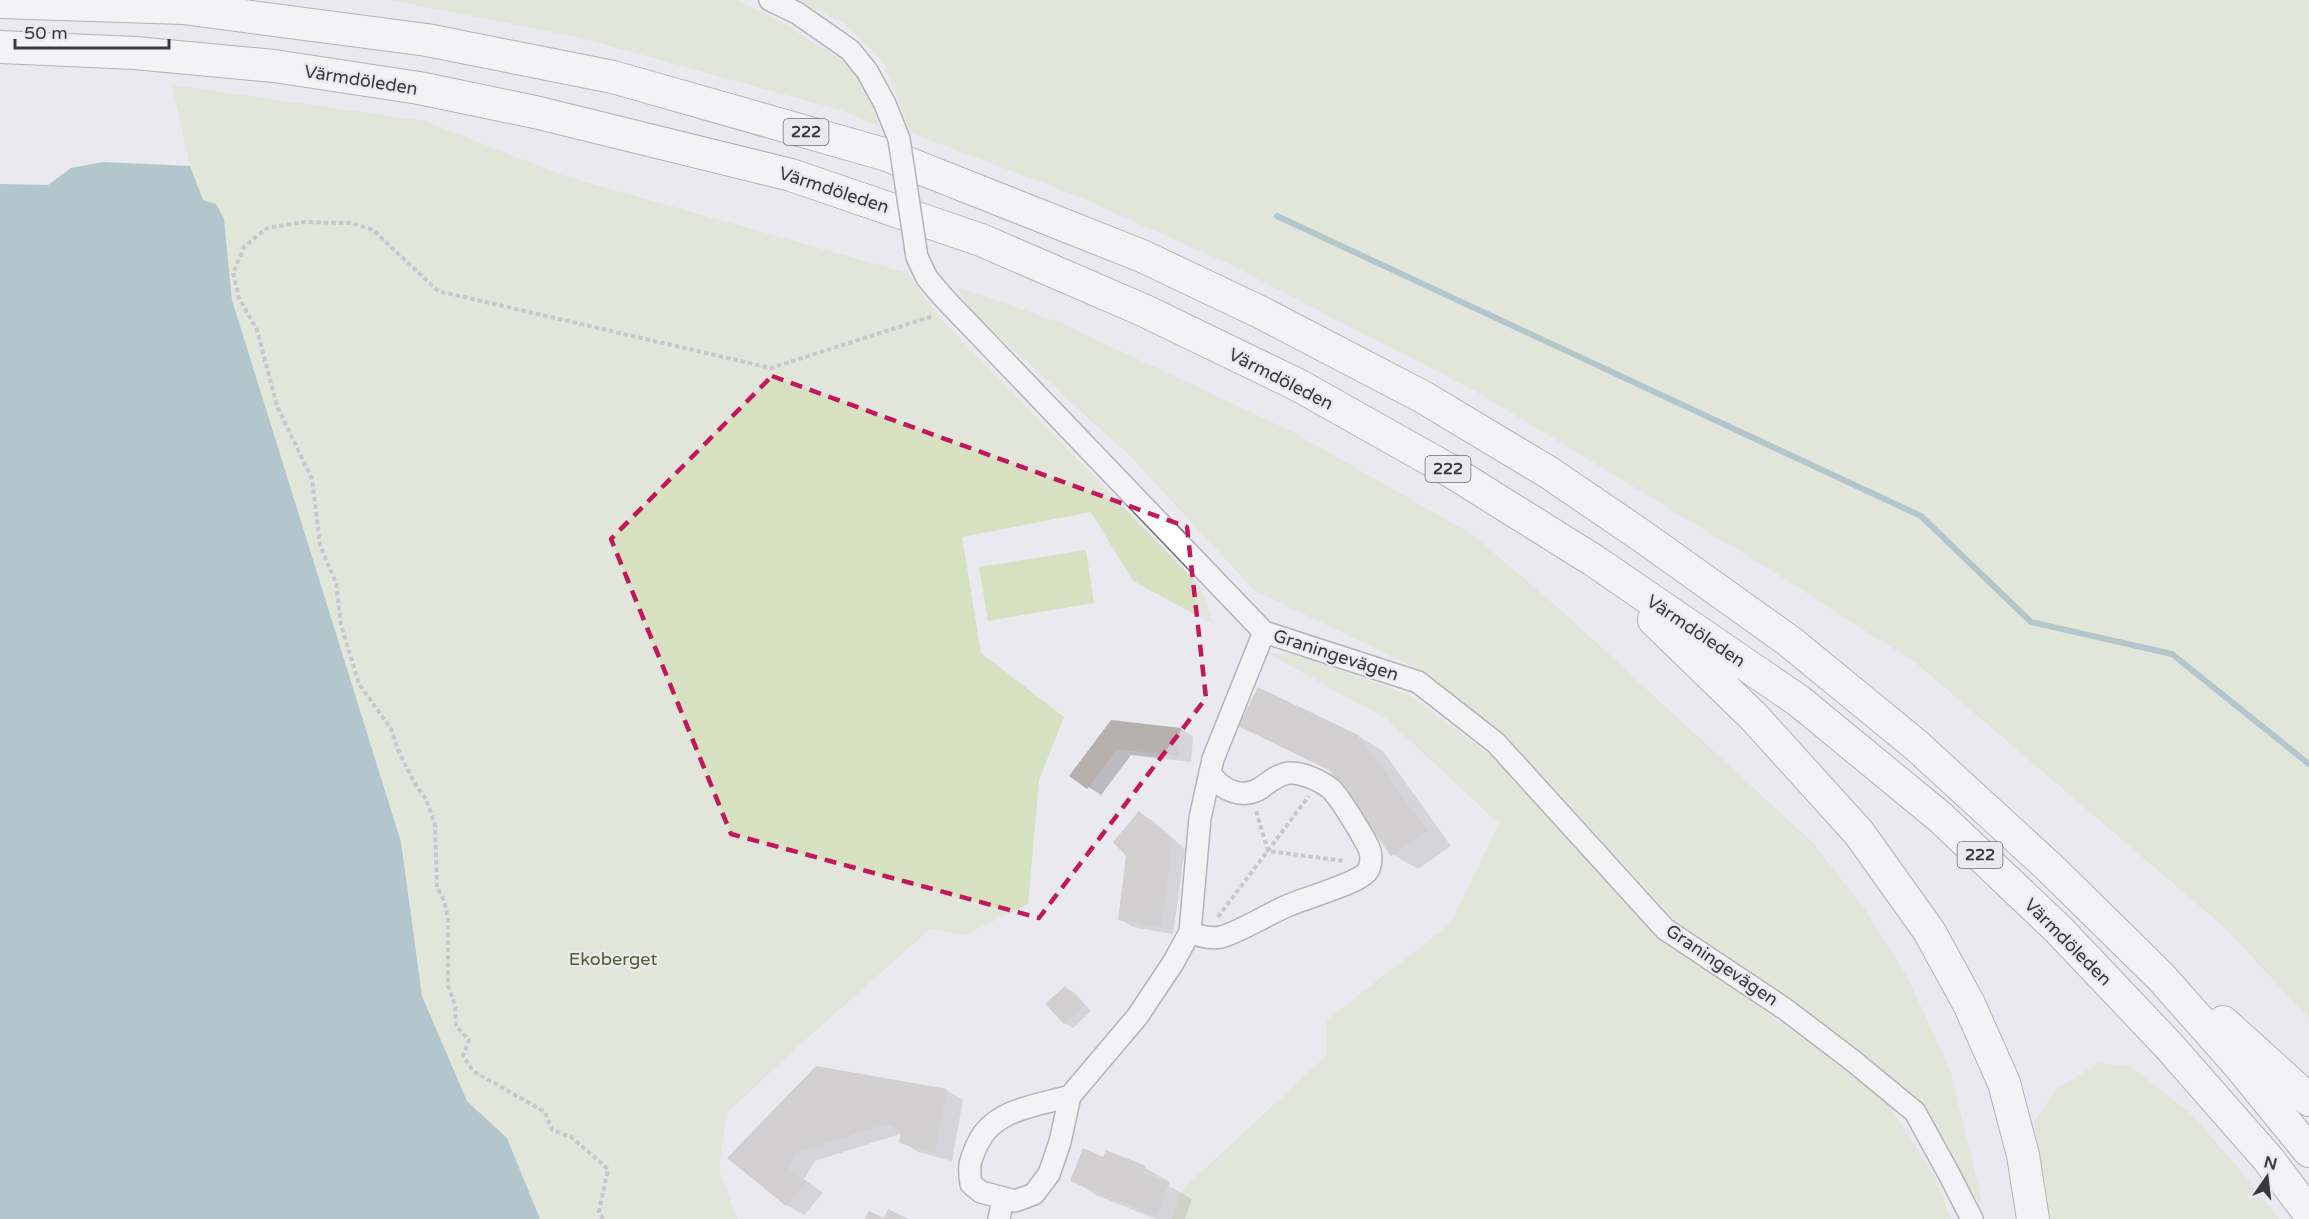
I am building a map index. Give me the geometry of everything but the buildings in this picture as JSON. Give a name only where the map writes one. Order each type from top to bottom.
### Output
[{"type":"highway","name":"222","points":[[0,2],[183,8],[427,40],[614,78],[887,155],[1142,256],[1262,313],[1423,397],[1548,472],[1789,641],[1916,745],[2049,867],[2161,977],[2238,1064],[2309,1151]]},
{"type":"highway","name":"Värmdöleden","points":[[0,47],[135,53],[262,65],[419,88],[535,112],[791,175],[981,240],[1143,310],[1298,385],[1449,470],[1593,561],[1799,701],[1940,817],[2058,929],[2169,1046],[2269,1160],[2309,1213]]},
{"type":"highway","points":[[1593,561],[1754,717],[1859,833],[1929,931],[1969,1004],[2004,1083],[2023,1155],[2033,1219]]},
{"type":"highway","points":[[2049,867],[2309,1100]]},
{"type":"street","name":"Graningevägen","points":[[770,0],[797,13],[850,50],[867,70],[885,104],[899,139],[918,257],[927,278],[1264,632],[1418,681],[1496,743],[1665,929],[1785,1009],[1852,1060],[1915,1113],[1972,1219]]},
{"type":"street","points":[[1070,1096],[1007,1114],[993,1122],[982,1135],[969,1166],[971,1184],[1001,1209],[1034,1194],[1049,1174],[1060,1142],[1070,1096],[1137,1017],[1173,963],[1196,935],[1200,818],[1213,759],[1264,632]]},
{"type":"street","points":[[1196,935],[1220,937],[1298,901],[1356,880],[1366,874],[1370,865],[1370,849],[1332,790],[1320,782],[1288,773],[1273,778],[1258,790],[1242,793],[1227,790],[1217,784],[1210,773]]},
{"type":"path","points":[[603,1219],[599,1212],[608,1169],[571,1137],[552,1130],[545,1112],[473,1071],[463,1056],[469,1040],[456,1026],[455,1005],[448,986],[448,917],[444,901],[436,887],[435,825],[426,799],[406,767],[390,729],[359,684],[340,625],[336,584],[320,545],[312,479],[277,406],[257,330],[239,298],[233,273],[244,247],[267,228],[303,222],[351,223],[373,230],[438,291],[771,368],[933,316],[947,301]]},
{"type":"path","points":[[1196,935],[1268,851],[1320,782]]},
{"type":"path","points":[[1268,851],[1370,865]]},
{"type":"highlighted area","points":[[772,376],[1187,527],[1206,698],[1039,918],[731,834],[611,539]]},
{"type":"green space","points":[[389,0],[738,0],[779,21],[848,64],[869,95],[879,126],[840,110],[574,36]]},
{"type":"green space","points":[[794,0],[2309,0],[2309,1018],[2224,927],[1916,663],[1758,562],[1475,391],[1225,262],[1077,196],[911,133],[884,63],[844,23]]},
{"type":"green space","name":"Ekoberget","points":[[172,85],[425,121],[567,177],[907,273],[940,318],[1201,587],[1213,624],[1133,581],[1091,512],[962,537],[981,653],[1064,717],[1039,780],[1028,904],[965,935],[930,929],[726,1114],[719,1170],[737,1219],[540,1219],[507,1138],[467,1101],[422,996],[401,842],[232,300],[224,219],[216,204],[203,200],[190,166]]},
{"type":"green space","points":[[956,287],[1061,323],[1293,432],[1473,535],[1562,611],[1813,843],[1866,911],[1909,980],[1951,1073],[1983,1207],[1956,1172],[1919,1102],[1857,1048],[1674,919],[1506,736],[1422,671],[1254,590],[1130,456],[972,312]]},
{"type":"green space","points":[[1086,550],[1094,603],[988,621],[979,567]]},
{"type":"green space","points":[[1267,653],[1300,655],[1409,695],[1506,767],[1654,932],[1884,1097],[1935,1177],[1951,1219],[1172,1219],[1180,1192],[1326,1056],[1327,1020],[1450,924],[1499,824],[1387,719]]},
{"type":"green space","points":[[2099,1063],[2131,1067],[2190,1113],[2279,1219],[2049,1219],[2034,1121],[2057,1089]]},
{"type":"water","points":[[103,162],[190,166],[203,200],[216,204],[224,219],[232,300],[401,842],[422,996],[467,1101],[507,1138],[540,1219],[0,1219],[0,184],[48,185],[71,168]]},
{"type":"waterway","points":[[1277,216],[1921,516],[2031,622],[2172,654],[2309,764]]}]
